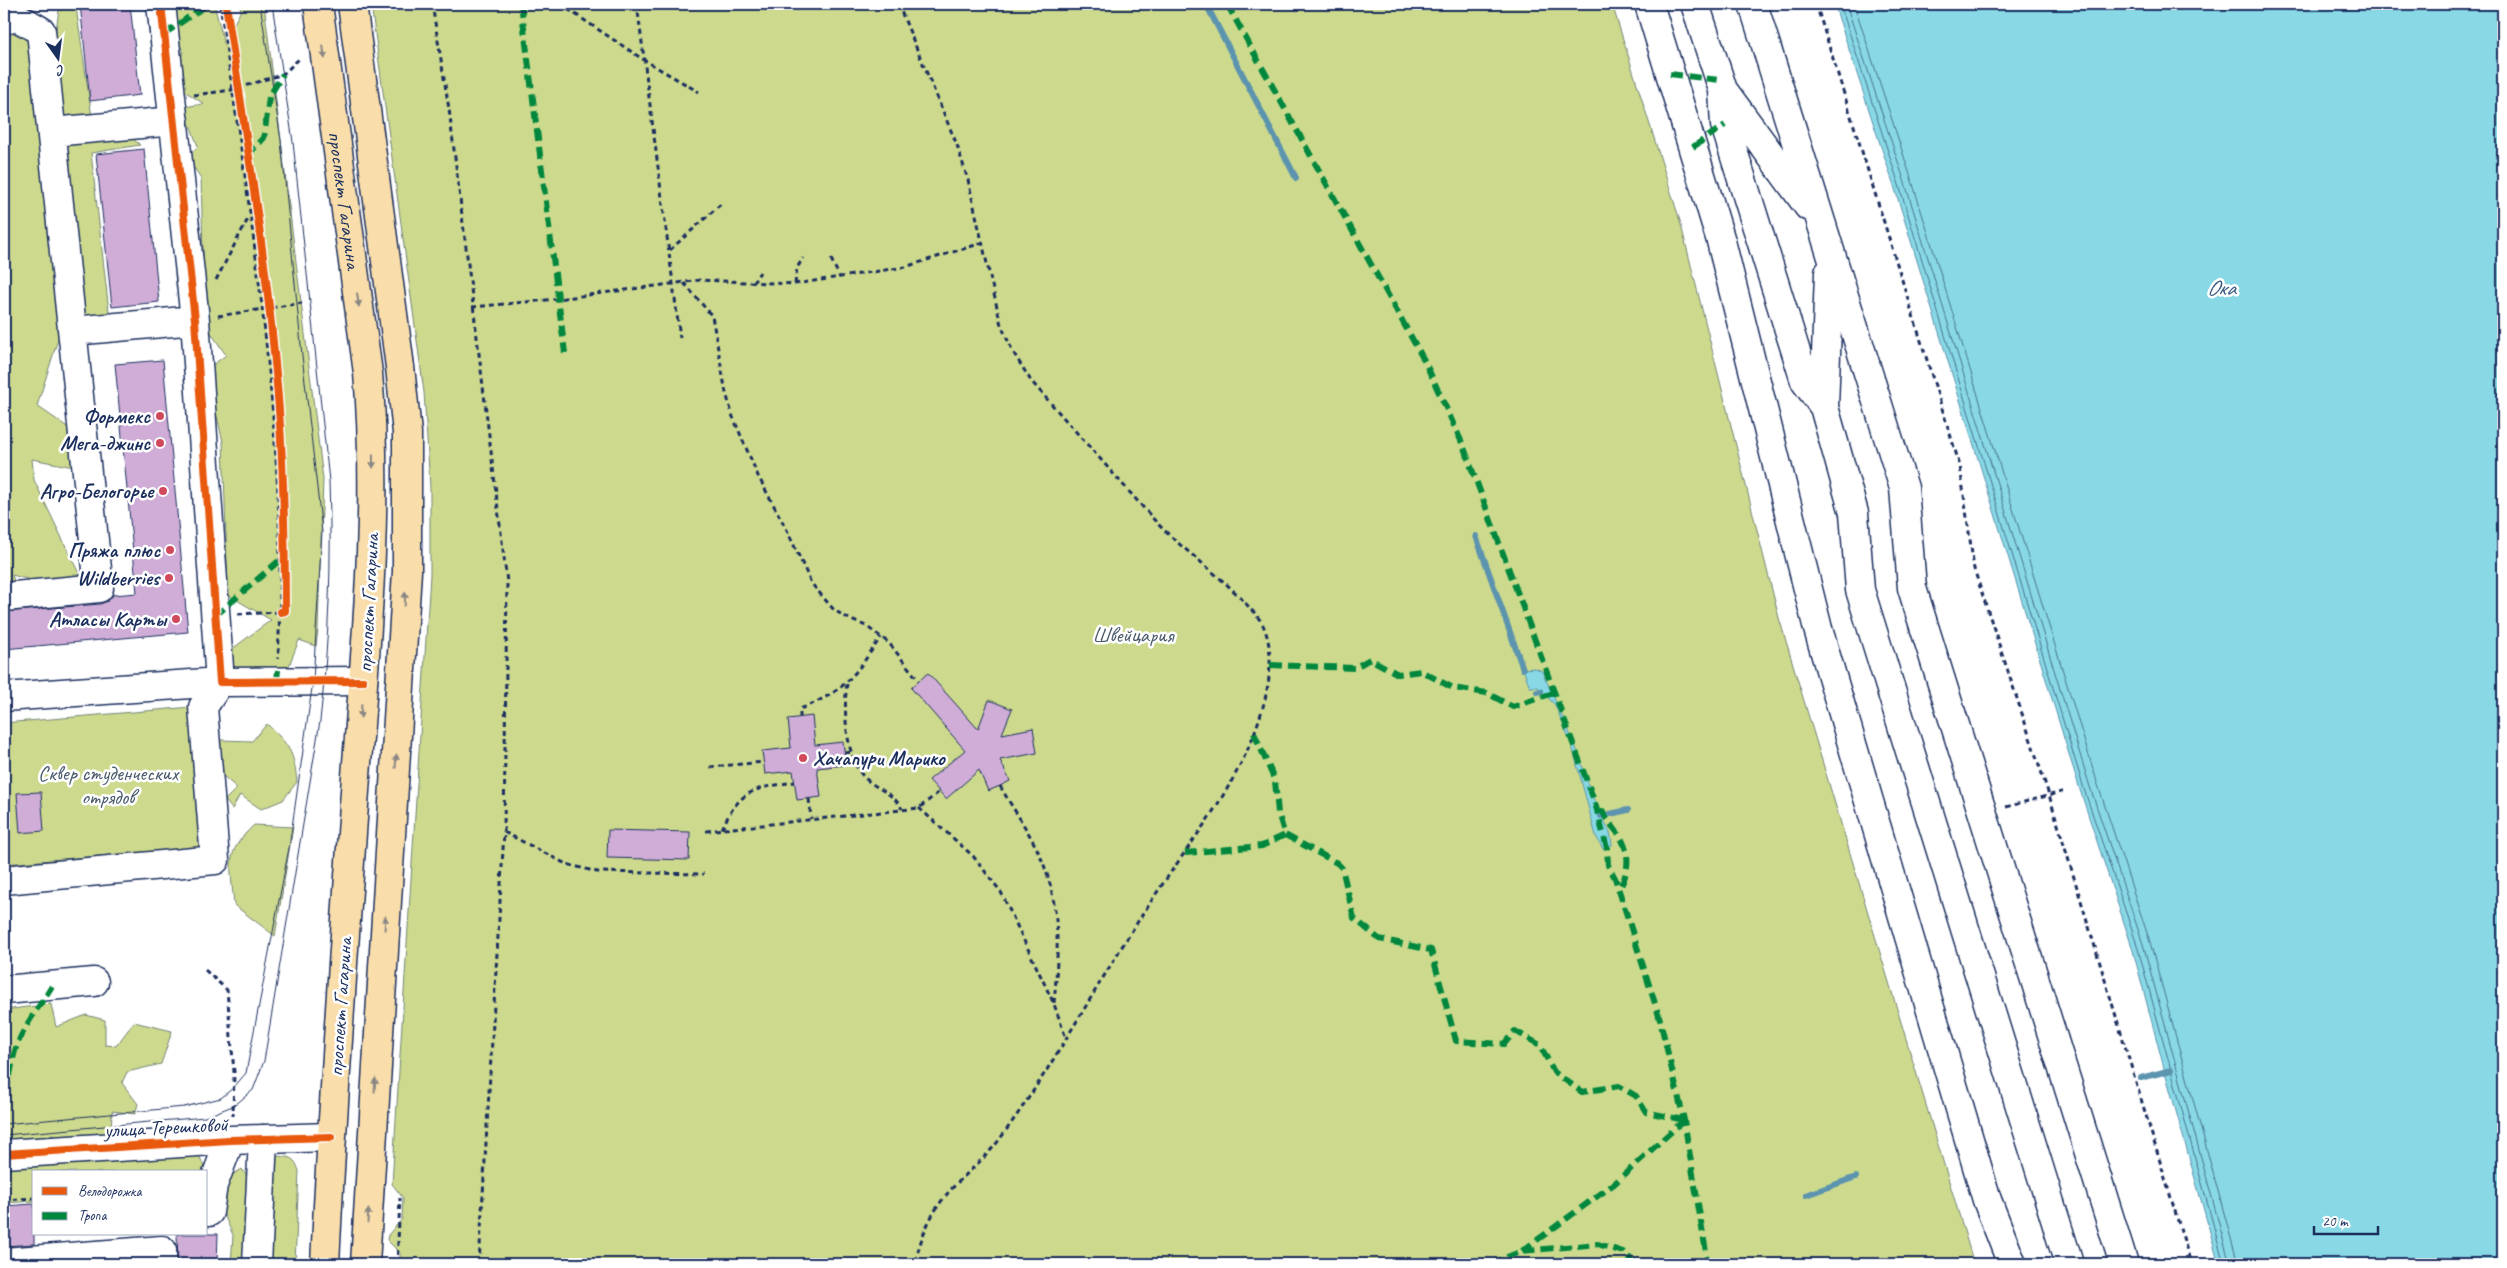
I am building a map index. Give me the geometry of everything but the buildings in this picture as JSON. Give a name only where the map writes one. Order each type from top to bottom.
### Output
[{"type":"main road","name":"проспект Гагарина","points":[[318,4],[367,364],[373,433],[374,494],[331,1138],[325,1264]]},
{"type":"main road","name":"проспект Гагарина","points":[[352,4],[400,367],[407,433],[408,502],[406,590],[365,1264]]},
{"type":"street","points":[[4,880],[215,860],[204,707],[220,682],[195,320],[161,4]]},
{"type":"street","points":[[1649,4],[1722,241],[1818,629],[1987,1200],[2012,1264]]},
{"type":"street","points":[[1695,4],[1723,90],[1725,125],[1805,381],[1824,406]]},
{"type":"street","points":[[1752,4],[1904,488],[1912,588],[2124,1264]]},
{"type":"street","points":[[4,20],[17,17],[40,30],[99,588],[4,597]]},
{"type":"street","points":[[1723,90],[1820,222]]},
{"type":"street","points":[[52,132],[172,109]]},
{"type":"street","points":[[1830,254],[1824,406],[1854,513],[1860,590],[2069,1264]]},
{"type":"street","points":[[73,331],[195,320]]},
{"type":"street","points":[[4,697],[220,682],[363,681]]},
{"type":"street","points":[[4,990],[94,982]]},
{"type":"street","name":"улица Терешковой","points":[[4,1154],[230,1140],[331,1138]]},
{"type":"street","points":[[257,1264],[263,1139]]},
{"type":"street","points":[[209,1212],[213,1185],[230,1140]]},
{"type":"street","points":[[4,1262],[162,1250],[162,1264]]},
{"type":"path","points":[[215,616],[285,611],[285,548],[279,410],[235,90],[220,4]]},
{"type":"path","points":[[226,4],[249,216],[265,309]]},
{"type":"path","points":[[432,4],[449,109],[507,582],[504,832],[479,1264]]},
{"type":"path","points":[[560,4],[644,60],[698,92]]},
{"type":"path","points":[[637,4],[680,338]]},
{"type":"path","points":[[898,4],[957,145],[968,180],[1001,324],[1013,352],[1031,381],[1157,523],[1176,543],[1205,564],[1239,596],[1262,624],[1269,643],[1270,665],[1254,733],[1237,772],[1148,905],[1066,1039],[998,1142],[944,1198],[930,1220],[920,1242],[915,1264]]},
{"type":"path","points":[[1816,4],[1960,466],[1974,569],[2049,795],[2191,1264]]},
{"type":"path","points":[[172,109],[283,74],[299,59],[298,50]]},
{"type":"path","points":[[670,250],[722,203]]},
{"type":"path","points":[[213,285],[249,216]]},
{"type":"path","points":[[472,306],[558,300],[720,280],[795,284],[905,266],[982,243]]},
{"type":"path","points":[[795,284],[797,268],[803,258]]},
{"type":"path","points":[[831,258],[840,278]]},
{"type":"path","points":[[754,283],[760,272]]},
{"type":"path","points":[[684,283],[712,316],[726,393],[733,418],[758,476],[787,530],[811,584],[834,610],[881,636],[900,655],[919,681]]},
{"type":"path","points":[[195,320],[302,303]]},
{"type":"path","points":[[278,660],[280,612]]},
{"type":"path","points":[[800,717],[800,709],[826,698],[847,684],[881,636]]},
{"type":"path","points":[[847,684],[844,706],[854,762],[863,776],[895,797],[902,809]]},
{"type":"path","points":[[845,753],[852,752]]},
{"type":"path","points":[[710,767],[764,762]]},
{"type":"path","points":[[722,829],[736,802],[746,793],[759,788],[794,782]]},
{"type":"path","points":[[1000,786],[1037,849],[1053,896],[1058,945],[1054,1004]]},
{"type":"path","points":[[706,831],[919,808],[939,792]]},
{"type":"path","points":[[809,799],[811,819]]},
{"type":"path","points":[[919,808],[973,856],[1001,892],[1054,1004],[1066,1039]]},
{"type":"path","points":[[504,832],[566,864],[597,872],[704,874]]},
{"type":"path","points":[[205,970],[227,990],[235,1105],[230,1140]]},
{"type":"path","points":[[4,1200],[32,1198]]},
{"type":"path","points":[[397,1264],[400,1198]]},
{"type":"green space","points":[[4,4],[19,5],[54,43],[59,10],[76,7],[94,131],[127,133],[140,145],[91,153],[112,338],[60,333],[37,406],[79,435],[79,468],[32,459],[34,480],[83,582],[61,588],[12,575],[21,600],[4,602]]},
{"type":"green space","points":[[174,4],[214,4],[224,43],[241,10],[239,4],[264,4],[323,479],[316,646],[299,640],[287,671],[238,671],[224,655],[271,620],[228,595],[223,442],[206,370],[226,355],[205,324],[201,178],[187,158],[198,146],[183,107],[204,104],[174,84],[183,51],[165,17]]},
{"type":"green space","name":"Швейцария","points":[[371,4],[1612,4],[1680,221],[1779,618],[1974,1264],[400,1264],[400,1253],[387,1240],[388,1235],[402,1219],[403,1198],[392,1184],[430,575],[430,487],[424,392]]},
{"type":"green space","name":"Сквер студенческих отрядов","points":[[192,707],[204,847],[4,864],[4,723]]},
{"type":"green space","points":[[267,724],[289,749],[294,763],[297,782],[283,800],[261,809],[240,795],[232,809],[225,800],[237,788],[216,770],[220,740],[252,741]]},
{"type":"green space","points":[[254,825],[293,827],[275,936],[234,905],[231,870],[233,853],[237,844]]},
{"type":"green space","points":[[51,1004],[56,1027],[86,1015],[105,1020],[105,1045],[116,1046],[134,1022],[172,1031],[161,1064],[127,1072],[122,1083],[138,1104],[135,1114],[112,1111],[111,1135],[63,1140],[52,1135],[33,1140],[4,1141],[4,1103],[6,1099],[4,1097],[4,1010]]},
{"type":"green space","points":[[198,1153],[206,1170],[32,1170],[32,1201],[4,1203],[4,1160]]},
{"type":"green space","points":[[278,1156],[292,1159],[299,1171],[295,1264],[231,1264],[233,1235],[220,1206],[227,1178],[242,1169],[265,1201],[272,1159]]},
{"type":"water","name":"Ока","points":[[1834,4],[2503,4],[2503,1264],[2219,1264],[2132,947],[2080,790],[1894,186]]},
{"type":"water","points":[[1535,668],[1542,671],[1575,745],[1595,803],[1610,832],[1612,845],[1603,849],[1596,836],[1572,746],[1555,705],[1538,687],[1530,687],[1523,669]]},
{"type":"waterway","points":[[1206,4],[1296,178]]},
{"type":"waterway","points":[[1476,536],[1523,669]]},
{"type":"waterway","points":[[1537,692],[1541,691]]},
{"type":"waterway","points":[[1601,816],[1628,810]]},
{"type":"waterway","points":[[2141,1078],[2171,1070]]},
{"type":"waterway","points":[[1806,1195],[1856,1177]]},
{"type":"tram line","points":[[4,1124],[184,1107],[221,1098],[246,1073],[289,848],[313,681],[322,532],[281,140],[260,4]]},
{"type":"tram line","points":[[4,1135],[205,1117],[235,1105],[253,1090],[264,1061],[320,721],[328,631],[330,571],[329,481],[293,142],[272,4]]},
{"type":"marked path","points":[[164,34],[208,4]]},
{"type":"marked path","points":[[521,4],[565,353]]},
{"type":"marked path","points":[[1227,4],[1425,362],[1463,445],[1595,803],[1607,848],[1608,865],[1615,878],[1659,1016],[1684,1120],[1708,1264]]},
{"type":"marked path","points":[[247,156],[264,138],[269,97],[283,74]]},
{"type":"marked path","points":[[1670,74],[1719,80]]},
{"type":"marked path","points":[[1693,147],[1725,125]]},
{"type":"marked path","points":[[215,616],[281,559]]},
{"type":"marked path","points":[[1270,665],[1354,668],[1370,659],[1398,674],[1421,671],[1453,688],[1487,693],[1513,707],[1553,693]]},
{"type":"marked path","points":[[277,681],[278,670]]},
{"type":"marked path","points":[[1254,733],[1275,781],[1278,813],[1285,835],[1337,863],[1342,868],[1354,918],[1379,939],[1431,950],[1456,1041],[1504,1044],[1515,1031],[1540,1045],[1554,1072],[1582,1092],[1619,1086],[1636,1096],[1646,1112],[1684,1120]]},
{"type":"marked path","points":[[1602,809],[1606,819],[1622,839],[1627,853],[1627,867],[1619,890]]},
{"type":"marked path","points":[[1185,853],[1262,846],[1285,835]]},
{"type":"marked path","points":[[4,1093],[18,1042],[52,986]]},
{"type":"marked path","points":[[1522,1251],[1614,1184],[1684,1120]]},
{"type":"marked path","points":[[1490,1264],[1522,1251],[1598,1244],[1623,1252],[1636,1264]]},
{"type":"cycle path","points":[[161,4],[195,320],[220,682],[363,681]]},
{"type":"cycle path","points":[[226,4],[256,207],[275,359],[284,511],[285,611],[281,612]]},
{"type":"cycle path","points":[[4,1154],[230,1140],[331,1137]]},
{"type":"place","name":"Формекс","points":[[160,416]]},
{"type":"place","name":"Мега-джинс","points":[[160,443]]},
{"type":"place","name":"Агро-Белогорье","points":[[163,491]]},
{"type":"place","name":"Пряжа плюс","points":[[170,550]]},
{"type":"place","name":"Wildberries","points":[[169,578]]},
{"type":"place","name":"Атласы Карты","points":[[176,619]]},
{"type":"place","name":"Хачапури Марико","points":[[803,758]]}]
